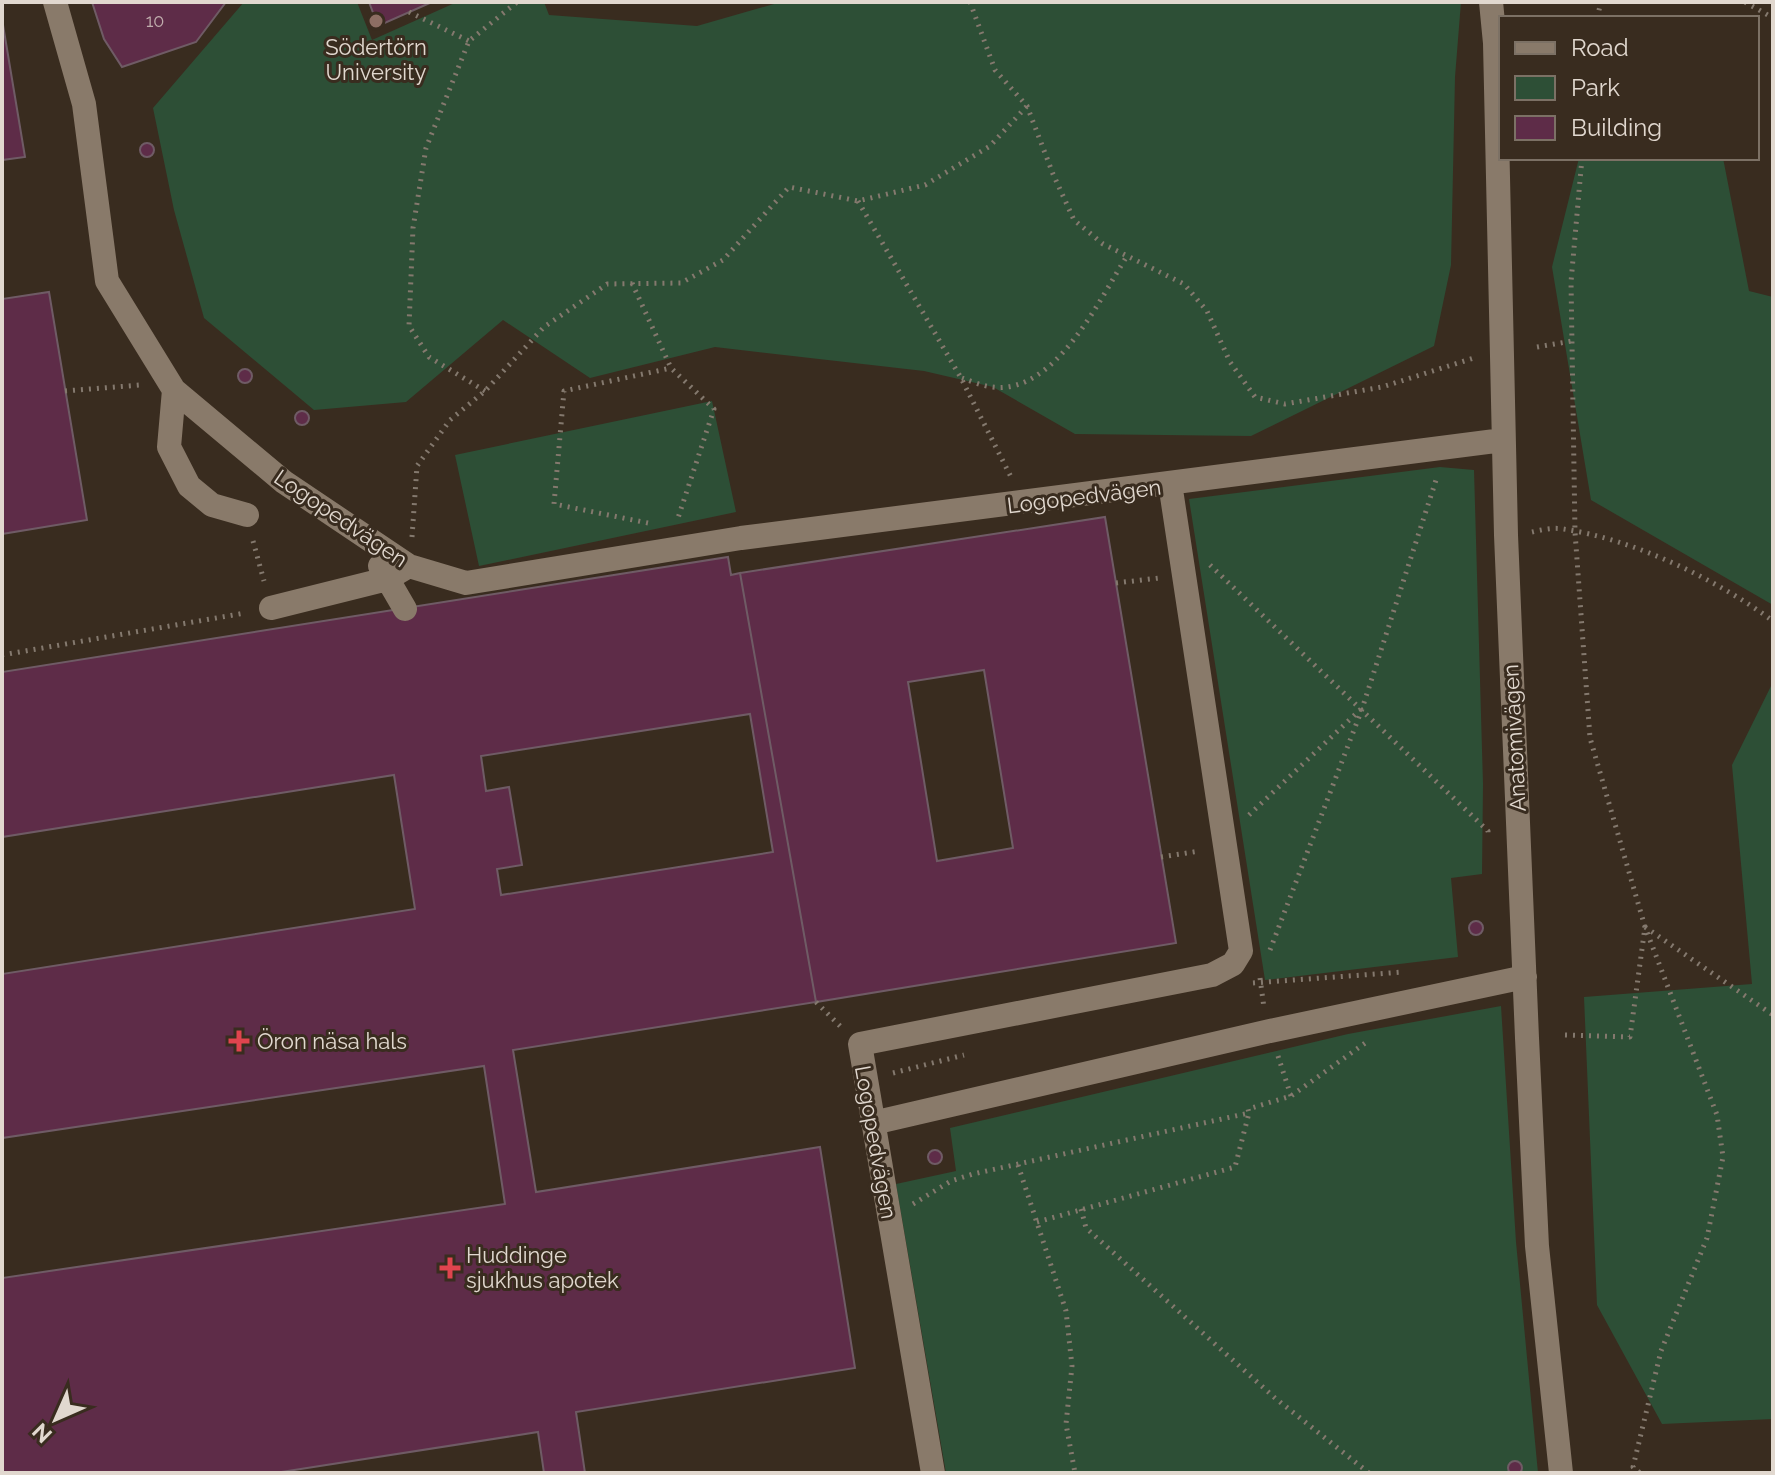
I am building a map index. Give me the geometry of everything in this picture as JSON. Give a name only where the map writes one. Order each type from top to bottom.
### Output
[{"type":"street","name":"Logopedvägen","points":[[55,2],[84,104],[107,281],[172,386],[284,482],[409,566],[466,583],[671,540],[741,538],[1170,483],[1241,951],[1233,964],[1212,975],[860,1044],[933,1473]]},
{"type":"street","name":"Anatomivägen","points":[[1491,2],[1499,27]]},
{"type":"street","name":"Anatomivägen","points":[[1500,160],[1506,535],[1537,1246],[1561,1473]]},
{"type":"street","points":[[172,386],[169,447],[189,486],[212,505],[247,515]]},
{"type":"street","points":[[1170,483],[1503,440]]},
{"type":"street","points":[[360,533],[405,609]]},
{"type":"street","points":[[271,608],[387,579],[409,566]]},
{"type":"street","points":[[873,1123],[1270,1031],[1525,977]]},
{"type":"path","points":[[485,391],[429,357],[409,326],[413,228],[426,148],[469,41],[517,2]]},
{"type":"path","points":[[970,2],[995,70],[1027,106],[1074,220],[1103,244],[1184,284],[1207,311],[1230,362],[1255,397],[1285,404],[1382,387],[1478,356]]},
{"type":"path","points":[[1745,2],[1773,18]]},
{"type":"path","points":[[409,12],[469,41]]},
{"type":"path","points":[[409,566],[417,466],[450,420],[485,391],[544,327],[607,284],[681,283],[723,260],[789,187],[858,201],[925,185],[990,146],[1027,106]]},
{"type":"path","points":[[1582,160],[1571,282],[1575,532],[1590,738],[1645,927],[1717,1115],[1723,1157],[1707,1238],[1661,1351],[1633,1470],[1640,1473]]},
{"type":"path","points":[[858,201],[961,378],[1024,503]]},
{"type":"path","points":[[961,378],[993,387],[1018,384],[1052,365],[1074,338],[1127,256]]},
{"type":"path","points":[[632,283],[671,368],[714,409],[671,540],[554,504],[564,391],[671,368]]},
{"type":"path","points":[[1537,347],[1572,341]]},
{"type":"path","points":[[65,391],[172,386]]},
{"type":"path","points":[[1269,953],[1362,709],[1440,467]]},
{"type":"path","points":[[2,655],[271,608],[247,515]]},
{"type":"path","points":[[1506,535],[1560,528],[1635,546],[1745,600],[1773,621]]},
{"type":"path","points":[[1203,558],[1488,831],[1489,846]]},
{"type":"path","points":[[1238,825],[1362,709]]},
{"type":"path","points":[[1645,927],[1773,1015]]},
{"type":"path","points":[[1565,1035],[1630,1037],[1645,927]]},
{"type":"path","points":[[1264,967],[1259,982],[1417,971]]},
{"type":"path","points":[[1270,1031],[1291,1096]]},
{"type":"path","points":[[1037,1222],[1235,1167],[1248,1109],[1291,1096],[1377,1036]]},
{"type":"path","points":[[906,1209],[951,1181],[1051,1155],[1249,1113]]},
{"type":"path","points":[[1018,1165],[1066,1311],[1072,1366],[1066,1424],[1075,1473]]},
{"type":"path","points":[[1081,1209],[1086,1228],[1095,1237],[1275,1398],[1369,1473]]},
{"type":"green space","points":[[244,2],[357,2],[372,40],[457,2],[544,2],[549,15],[697,26],[781,2],[1461,2],[1455,77],[1451,265],[1434,346],[1251,436],[1075,434],[993,387],[924,371],[715,347],[590,378],[503,320],[406,402],[314,410],[204,318],[174,210],[153,108]]},
{"type":"green space","points":[[1579,160],[1723,160],[1749,291],[1773,297],[1773,605],[1591,500],[1552,267]]},
{"type":"green space","points":[[712,401],[736,512],[479,566],[455,455]]},
{"type":"green space","points":[[1440,467],[1474,470],[1483,784],[1482,874],[1451,878],[1458,957],[1265,980],[1189,499]]},
{"type":"green space","points":[[1773,682],[1773,1419],[1662,1424],[1597,1305],[1584,997],[1752,984],[1732,765]]},
{"type":"green space","points":[[1501,1006],[1516,1242],[1538,1473],[946,1473],[896,1184],[956,1171],[950,1128],[1348,1034]]},
{"type":"building","points":[[92,2],[226,2],[196,42],[122,67],[104,39]]},
{"type":"building","points":[[369,2],[432,2],[378,26]]},
{"type":"building","points":[[2,19],[25,157],[2,160]]},
{"type":"building","points":[[147,143],[154,150],[147,157],[140,150]]},
{"type":"building","points":[[49,292],[87,520],[2,534],[2,299]]},
{"type":"building","points":[[245,369],[252,376],[245,383],[238,376]]},
{"type":"building","points":[[302,411],[309,418],[302,425],[295,418]]},
{"type":"building","points":[[1105,517],[1176,943],[816,1002],[740,573]],"holes":[[[984,670],[1013,848],[937,861],[908,682]]]},
{"type":"building","points":[[728,557],[731,575],[740,573],[816,1002],[513,1050],[536,1192],[820,1147],[855,1368],[576,1412],[585,1473],[544,1473],[538,1432],[275,1473],[2,1473],[2,1278],[505,1204],[484,1066],[2,1138],[2,974],[415,909],[394,775],[2,837],[2,672]],"holes":[[[750,714],[773,852],[501,895],[497,869],[522,865],[509,787],[486,791],[481,756]]]},
{"type":"building","points":[[1476,921],[1483,928],[1476,935],[1469,928]]},
{"type":"building","points":[[935,1150],[942,1157],[935,1164],[928,1157]]},
{"type":"building","points":[[1515,1461],[1522,1468],[1515,1475],[1508,1468]]},
{"type":"place","name":"Södertörn University","points":[[376,21]]},
{"type":"place","name":"Öron näsa hals","points":[[239,1041]]},
{"type":"place","name":"Huddinge sjukhus apotek","points":[[450,1268]]}]
